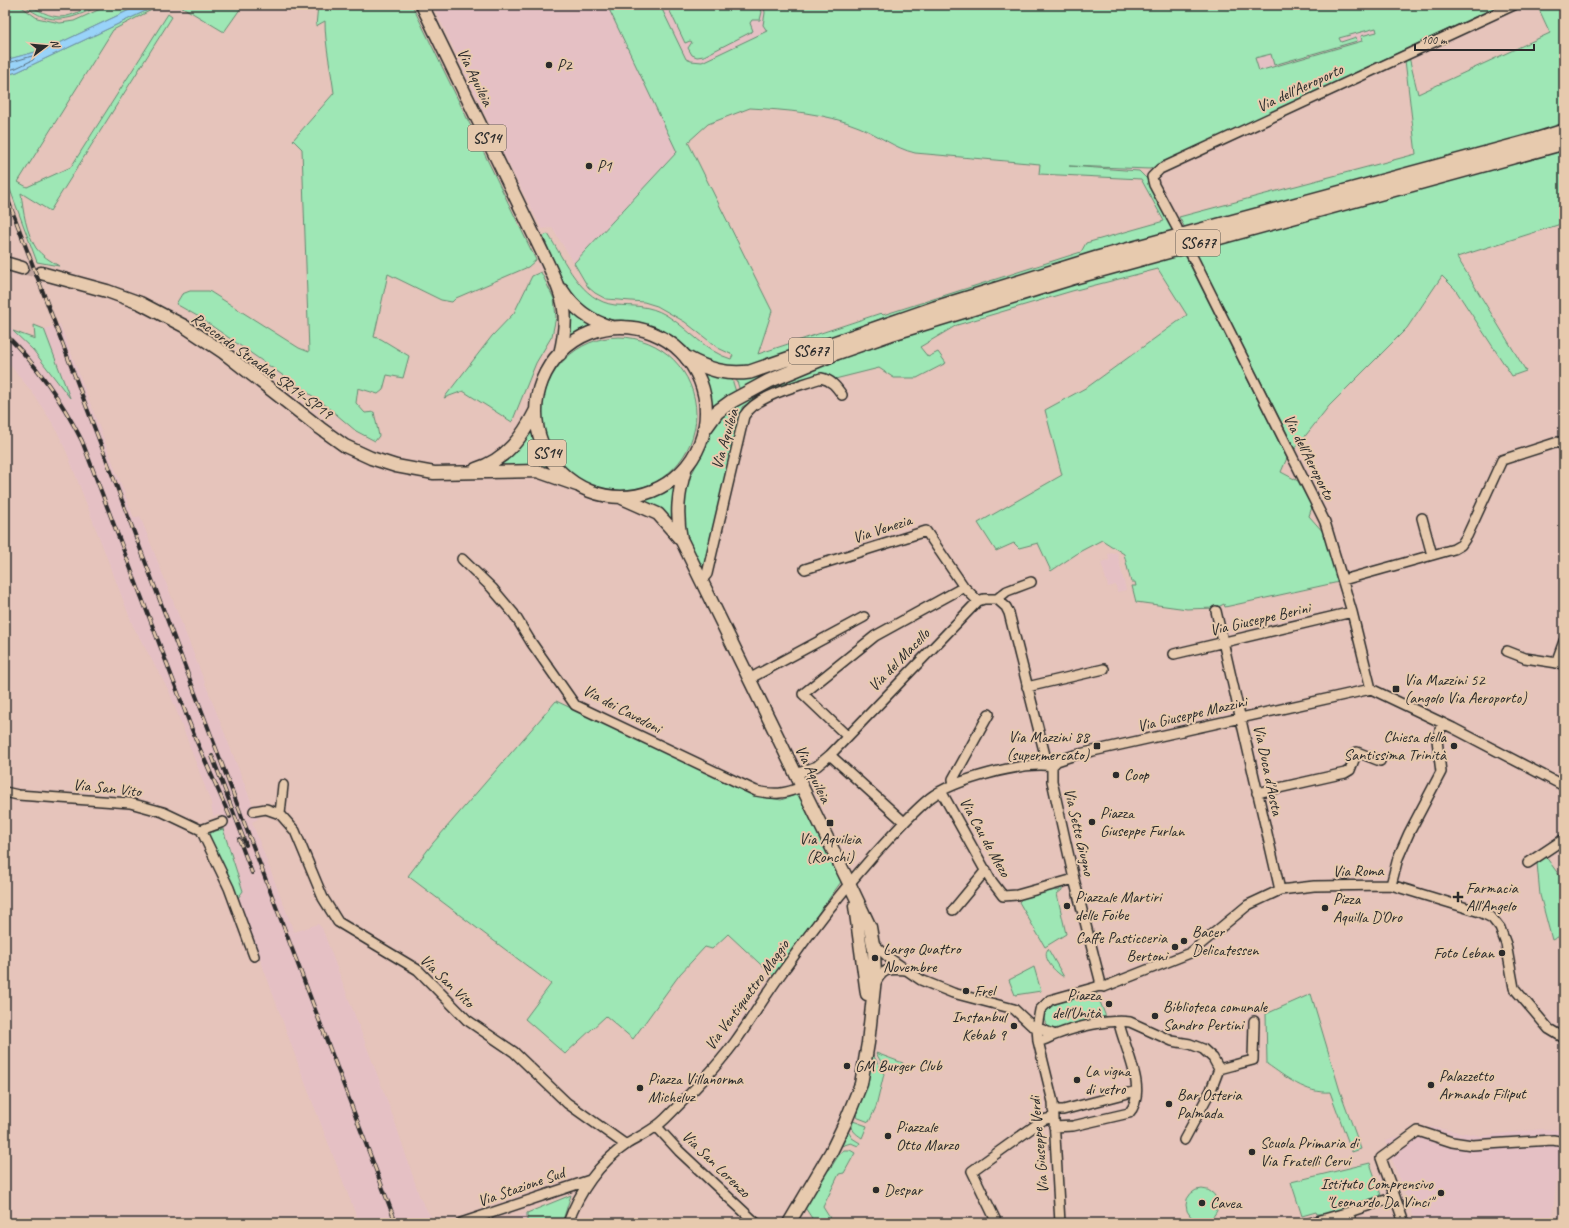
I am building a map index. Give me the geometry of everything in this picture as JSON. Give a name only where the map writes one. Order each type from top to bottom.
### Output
[{"type":"highway","name":"SS677","points":[[688,358],[702,367],[718,372],[733,374],[750,372],[935,308],[1097,258],[1564,131]]},
{"type":"highway","name":"SS677","points":[[704,430],[717,412],[732,401],[769,381],[836,353],[890,334],[1072,278],[1564,143]]},
{"type":"main road","name":"Via Aquileia","points":[[422,5],[551,272],[564,302],[566,320],[560,354]]},
{"type":"main road","points":[[5,263],[22,268]]},
{"type":"main road","name":"Via Aquileia","points":[[551,272],[567,297],[585,316],[599,323],[615,328]]},
{"type":"main road","name":"Raccordo Stradale SR14-SP19","points":[[41,273],[114,294],[140,304],[184,326],[223,352],[345,446],[383,463],[434,473],[537,471],[577,485]]},
{"type":"main road","name":"SS14","points":[[615,328],[630,328],[647,331],[662,338],[676,347],[688,358],[697,373],[703,388],[706,404],[704,430],[695,456],[685,469],[673,480],[644,495],[622,498],[602,495],[577,485],[562,474],[551,461],[540,436],[536,410],[543,380],[560,354],[572,343],[589,334],[615,328]]},
{"type":"main road","name":"Raccordo Stradale SR14-SP19","points":[[465,472],[494,461],[508,451],[517,443],[536,410]]},
{"type":"main road","name":"Via Aquileia","points":[[685,469],[678,499],[677,519],[682,541],[849,883]]},
{"type":"main road","name":"Via Aquileia","points":[[622,498],[658,514],[682,541]]},
{"type":"main road","points":[[849,883],[855,907],[867,987],[868,1040]]},
{"type":"main road","points":[[789,1223],[831,1152],[845,1123],[860,1084],[868,1040],[874,985],[874,944],[870,928],[849,883]]},
{"type":"street","name":"Via dell'Aeroporto","points":[[1177,228],[1154,185],[1152,177],[1160,169],[1514,5]]},
{"type":"street","name":"Via dell'Aeroporto","points":[[1189,250],[1325,522],[1352,612],[1371,689]]},
{"type":"street","name":"Via Aquileia","points":[[702,580],[707,574],[744,416],[749,409],[764,398],[821,378],[827,379],[842,395]]},
{"type":"street","points":[[1343,580],[1454,549],[1461,545],[1467,536],[1502,460],[1558,442],[1564,446]]},
{"type":"street","points":[[1422,518],[1432,555]]},
{"type":"street","name":"Via Venezia","points":[[805,569],[926,531],[964,587],[978,601]]},
{"type":"street","name":"Via dei Cavedoni","points":[[462,559],[492,588],[514,614],[531,642],[574,704],[756,791],[772,795],[802,787]]},
{"type":"street","points":[[978,601],[984,598],[997,599],[1007,591],[1031,582]]},
{"type":"street","points":[[847,736],[803,694],[875,636],[964,587]]},
{"type":"street","name":"Via Sette Giugno","points":[[997,599],[1006,607],[1009,613],[1044,755],[1052,766],[1052,781],[1074,879],[1100,980],[1100,986]]},
{"type":"street","name":"Via del Macello","points":[[796,774],[817,766],[830,755],[978,601]]},
{"type":"street","name":"Via Duca d'Aosta","points":[[1216,610],[1242,718],[1257,793],[1280,890]]},
{"type":"street","name":"Via Giuseppe Berini","points":[[1174,654],[1352,612]]},
{"type":"street","points":[[749,678],[864,617]]},
{"type":"street","points":[[1507,651],[1525,658],[1560,664],[1564,641]]},
{"type":"street","points":[[1027,687],[1104,669]]},
{"type":"street","points":[[1371,689],[1442,723],[1564,786]]},
{"type":"street","name":"Via Giuseppe Mazzini","points":[[849,883],[904,822],[930,798],[954,785],[975,778],[1040,764],[1052,766],[1057,761],[1075,756],[1371,689]]},
{"type":"street","points":[[954,785],[953,779],[989,714]]},
{"type":"street","points":[[1391,885],[1398,858],[1409,833],[1441,772],[1437,740],[1442,723]]},
{"type":"street","points":[[1257,793],[1345,774],[1350,770],[1357,752],[1380,761]]},
{"type":"street","points":[[830,755],[904,822]]},
{"type":"street","points":[[254,811],[266,810],[280,814],[283,785]]},
{"type":"street","name":"Via Cau de Mezo","points":[[941,791],[997,890],[1006,897],[1063,884],[1074,879]]},
{"type":"street","name":"Via San Vito","points":[[5,792],[18,795],[130,803],[163,812],[201,830]]},
{"type":"street","name":"Via San Vito","points":[[280,814],[295,831],[323,898],[338,922],[418,970],[467,1020],[514,1052],[567,1104],[626,1145]]},
{"type":"street","points":[[223,822],[201,830],[229,888],[254,956]]},
{"type":"street","points":[[1528,863],[1564,839]]},
{"type":"street","points":[[953,910],[986,870]]},
{"type":"street","name":"Via Ventiquattro Maggio","points":[[568,1223],[576,1202],[590,1180],[626,1145],[657,1126],[689,1095],[734,1043],[785,967],[849,883]]},
{"type":"street","name":"Via Roma","points":[[1100,986],[1104,987],[1190,952],[1248,905],[1280,890],[1314,886],[1391,885],[1480,912],[1492,918],[1500,928],[1506,944],[1514,988],[1549,1029],[1564,1038]]},
{"type":"street","points":[[855,907],[868,938],[889,958],[920,980],[953,993],[1014,1009],[1031,1025],[1056,1035]]},
{"type":"street","points":[[874,985],[880,974],[884,971],[905,970]]},
{"type":"street","points":[[1100,986],[1050,1000],[1040,1010],[1037,1027],[1038,1041],[1043,1041],[1056,1035],[1110,1021],[1119,1023],[1123,1021],[1130,1022],[1177,1043],[1195,1046],[1213,1058],[1219,1069]]},
{"type":"street","points":[[1219,1069],[1253,1060],[1254,1021]]},
{"type":"street","points":[[1054,1127],[1068,1127],[1129,1113],[1133,1108],[1136,1091],[1136,1079],[1119,1023]]},
{"type":"street","name":"Via Giuseppe Verdi","points":[[1038,1041],[1053,1113],[1060,1223]]},
{"type":"street","points":[[1184,1140],[1208,1097],[1219,1069]]},
{"type":"street","points":[[997,1223],[972,1171],[1053,1113],[1136,1091]]},
{"type":"street","points":[[1063,1110],[1062,1119],[1068,1127]]},
{"type":"street","name":"Via San Lorenzo","points":[[657,1126],[679,1151],[756,1223]]},
{"type":"street","points":[[1404,1223],[1381,1158],[1418,1131],[1452,1142],[1472,1145],[1553,1140],[1564,1142]]},
{"type":"street","name":"Via Stazione Sud","points":[[461,1223],[590,1180]]},
{"type":"street","points":[[1310,1223],[1395,1197]]},
{"type":"street","points":[[1349,1212],[1351,1223]]},
{"type":"shaded area","points":[[433,5],[1500,5],[1150,169],[1140,168],[1139,171],[915,153],[901,150],[859,127],[802,111],[750,108],[708,124],[677,152],[574,263],[552,228],[542,229],[505,157]]},
{"type":"shaded area","points":[[5,323],[33,350],[69,396],[44,329],[60,324],[134,518],[140,516],[258,819],[252,822],[294,932],[318,924],[322,928],[394,1119],[420,1198],[431,1217],[423,1221],[424,1223],[359,1223],[304,1080],[238,898],[243,891],[223,829],[225,827],[220,815],[213,816],[211,803],[169,691],[133,626],[67,453],[55,427],[32,392],[5,359]]},
{"type":"shaded area","points":[[1117,552],[1126,590],[1117,592],[1116,585],[1108,587],[1101,562],[1109,560],[1108,554]]},
{"type":"shaded area","points":[[1431,1127],[1482,1136],[1542,1129],[1564,1130],[1551,1223],[1416,1223],[1385,1141]]},
{"type":"shaded area","points":[[527,1213],[527,1223],[501,1223],[515,1218]]},
{"type":"green space","points":[[5,5],[19,5],[37,18],[60,23],[74,21],[109,5],[140,5],[47,49],[5,60]]},
{"type":"green space","points":[[24,5],[48,15],[59,17],[101,5],[71,17],[53,19],[43,17]]},
{"type":"green space","points":[[158,5],[161,5],[113,30],[18,182],[27,187],[71,167],[168,14],[172,17],[50,211],[21,193],[26,221],[36,248],[59,266],[37,262],[5,176],[5,75],[17,72]]},
{"type":"green space","points":[[179,5],[243,5],[224,32]]},
{"type":"green space","points":[[318,5],[412,5],[536,260],[528,267],[456,298],[452,302],[441,300],[388,274],[374,337],[381,339],[409,356],[403,378],[387,375],[383,390],[378,394],[358,388],[356,403],[365,413],[374,412],[379,436],[375,441],[356,431],[324,404],[199,317],[176,304],[182,294],[190,291],[209,291],[299,348],[309,352],[302,149],[293,140],[334,93],[327,48],[325,21],[316,26]]},
{"type":"green space","points":[[607,5],[660,5],[686,59],[702,62],[767,31],[763,25],[765,13],[764,5],[1500,5],[1150,169],[1069,166],[1139,171],[1148,180],[1173,231],[885,317],[761,364],[752,366],[735,367],[710,363],[694,355],[659,330],[646,324],[600,318],[586,312],[571,297],[565,288],[543,236],[548,234],[575,278],[583,288],[593,296],[603,302],[615,305],[641,307],[660,312],[674,320],[713,351],[731,359],[733,355],[718,348],[685,322],[657,306],[644,302],[606,299],[595,293],[588,287],[574,263],[677,152]],"holes":[[[1376,28],[1377,32],[1361,36],[1362,41],[1259,71],[1255,58],[1271,54],[1274,65],[1357,41],[1356,37],[1341,42],[1339,38]],[[750,108],[792,111],[833,118],[859,127],[893,145],[915,153],[1040,164],[1039,174],[1141,179],[1164,221],[1086,243],[1081,252],[883,315],[881,313],[758,354],[772,311],[688,142],[708,124]]]},
{"type":"green space","points":[[667,5],[760,5],[762,12],[760,20],[752,20],[750,23],[753,31],[704,56],[697,57],[692,55],[688,48],[692,42],[690,41],[685,43]]},
{"type":"green space","points":[[1537,5],[1564,5],[1564,125],[1185,228],[1179,217],[1416,154],[1405,60],[1409,57],[1418,94],[1550,33]]},
{"type":"green space","points":[[1564,148],[1564,223],[1457,257],[1526,371],[1512,376],[1455,289],[1442,276],[1407,328],[1329,406],[1295,449],[1194,249]]},
{"type":"green space","points":[[1184,253],[1287,458],[1281,472],[1298,481],[1312,507],[1309,516],[1324,533],[1339,582],[1225,607],[1224,604],[1216,608],[1187,609],[1136,602],[1132,586],[1136,586],[1135,582],[1131,582],[1124,554],[1102,540],[1081,551],[1051,571],[1038,543],[1019,548],[1014,543],[996,551],[978,523],[1062,475],[1045,410],[1089,386],[1187,315],[1158,269],[1072,291],[957,325],[920,347],[928,357],[938,352],[946,363],[917,378],[894,378],[879,368],[835,379],[827,373],[772,391],[742,407],[742,413],[705,566],[702,569],[685,532],[681,519],[684,489],[706,446],[715,422],[724,412],[757,392],[813,369],[908,336],[1008,302]]},
{"type":"green space","points":[[541,272],[554,299],[556,317],[552,336],[536,363],[512,422],[463,391],[444,398],[492,336],[514,313],[532,276]]},
{"type":"green space","points":[[571,311],[596,327],[579,334],[570,340]]},
{"type":"green space","points":[[34,325],[44,329],[70,398],[33,350],[13,331],[35,339]]},
{"type":"green space","points":[[611,337],[627,337],[649,342],[674,359],[691,384],[695,399],[695,429],[691,444],[674,469],[649,486],[627,491],[611,491],[589,486],[570,474],[559,463],[547,444],[542,422],[542,406],[547,384],[559,365],[570,354],[589,342]]},
{"type":"green space","points":[[696,370],[731,376],[736,392],[723,399],[709,413],[705,392]]},
{"type":"green space","points":[[761,375],[763,378],[740,391],[736,378]]},
{"type":"green space","points":[[532,429],[537,451],[547,467],[499,468],[496,465]]},
{"type":"green space","points":[[670,485],[674,487],[671,518],[669,518],[643,501]]},
{"type":"green space","points":[[556,701],[760,796],[781,800],[798,794],[841,882],[773,976],[728,934],[712,949],[705,947],[680,974],[633,1039],[606,1016],[565,1054],[525,1019],[551,984],[408,876],[433,843]]},
{"type":"green space","points":[[223,829],[243,891],[238,898],[207,837],[208,833]]},
{"type":"green space","points":[[1546,857],[1564,882],[1564,934],[1552,940],[1540,895],[1537,863]]},
{"type":"green space","points":[[1059,887],[1062,888],[1062,890],[1057,894],[1066,934],[1045,947],[1019,902],[1024,896],[1055,888],[1056,891],[1060,890]]},
{"type":"green space","points":[[1048,949],[1064,977],[1050,965],[1046,957]]},
{"type":"green space","points":[[1034,967],[1041,991],[1015,995],[1009,980]]},
{"type":"green space","points":[[1097,994],[1106,1017],[1058,1029],[1054,1029],[1046,1024],[1044,1015],[1047,1010],[1054,1005]]},
{"type":"green space","points":[[1311,994],[1340,1091],[1361,1149],[1352,1152],[1330,1092],[1321,1092],[1297,1084],[1267,1064],[1266,1014]]},
{"type":"green space","points":[[872,1053],[884,1074],[876,1107],[869,1122],[856,1117]]},
{"type":"green space","points":[[876,1053],[903,1063],[900,1072],[886,1067],[885,1069]]},
{"type":"green space","points":[[853,1121],[867,1126],[862,1138],[855,1133],[852,1127]]},
{"type":"green space","points":[[846,1128],[852,1138],[860,1143],[858,1146],[851,1143],[841,1146]]},
{"type":"green space","points":[[844,1150],[850,1150],[855,1153],[844,1173],[839,1174],[823,1207],[833,1223],[815,1223],[804,1206],[822,1174],[830,1169],[840,1153]]},
{"type":"green space","points":[[1370,1163],[1382,1198],[1326,1214],[1317,1214],[1316,1212],[1302,1216],[1291,1182]]},
{"type":"green space","name":"Cavea","points":[[1199,1189],[1205,1189],[1214,1193],[1218,1205],[1214,1217],[1205,1221],[1199,1221],[1190,1217],[1186,1208],[1186,1202],[1190,1193]]},
{"type":"green space","points":[[571,1195],[562,1223],[527,1223],[527,1213]]},
{"type":"water","points":[[140,5],[158,5],[17,72],[5,75],[5,60],[47,49]]},
{"type":"tunnel","points":[[22,268],[41,273]]},
{"type":"railway","points":[[5,192],[396,1223]]},
{"type":"railway","points":[[5,334],[28,358],[48,384],[82,441],[196,740],[230,817]]},
{"type":"railway","points":[[212,756],[246,845]]},
{"type":"railway","points":[[239,839],[252,873]]},
{"type":"place","name":"P2","points":[[549,65]]},
{"type":"place","name":"P1","points":[[589,166]]},
{"type":"place","name":"Via Mazzini 52 (angolo Via Aeroporto)","points":[[1396,689]]},
{"type":"place","name":"Via Mazzini 88 (supermercato)","points":[[1097,746]]},
{"type":"place","name":"Chiesa della Santissima Trinità","points":[[1454,746]]},
{"type":"place","name":"Coop","points":[[1116,775]]},
{"type":"place","name":"Piazza Giuseppe Furlan","points":[[1092,822]]},
{"type":"place","name":"Via Aquileia (Ronchi)","points":[[830,823]]},
{"type":"place","name":"Farmacia All'Angelo","points":[[1458,897]]},
{"type":"place","name":"Piazzale Martiri delle Foibe","points":[[1067,906]]},
{"type":"place","name":"Pizza Aquilla D'Oro","points":[[1325,908]]},
{"type":"place","name":"Bacer Delicatessen","points":[[1184,941]]},
{"type":"place","name":"Caffe Pasticceria Bertoni","points":[[1175,947]]},
{"type":"place","name":"Foto Leban","points":[[1502,953]]},
{"type":"place","name":"Largo Quattro Novembre","points":[[875,958]]},
{"type":"place","name":"Frel","points":[[966,991]]},
{"type":"place","name":"Piazza dell'Unità","points":[[1109,1004]]},
{"type":"place","name":"Biblioteca comunale Sandro Pertini","points":[[1155,1016]]},
{"type":"place","name":"Instanbul Kebab 9","points":[[1014,1026]]},
{"type":"place","name":"GM Burger Club","points":[[847,1066]]},
{"type":"place","name":"La vigna di vetro","points":[[1077,1080]]},
{"type":"place","name":"Palazzetto Armando Filiput","points":[[1431,1085]]},
{"type":"place","name":"Piazza Villanorma Micheluz","points":[[640,1088]]},
{"type":"place","name":"Bar Osteria Palmada","points":[[1169,1104]]},
{"type":"place","name":"Piazzale Otto Marzo","points":[[888,1136]]},
{"type":"place","name":"Scuola Primaria di Via Fratelli Cervi","points":[[1252,1152]]},
{"type":"place","name":"Despar","points":[[876,1190]]},
{"type":"place","name":"Istituto Comprensivo \"Leonardo Da Vinci\"","points":[[1441,1193]]},
{"type":"place","name":"Cavea","points":[[1202,1203]]}]
